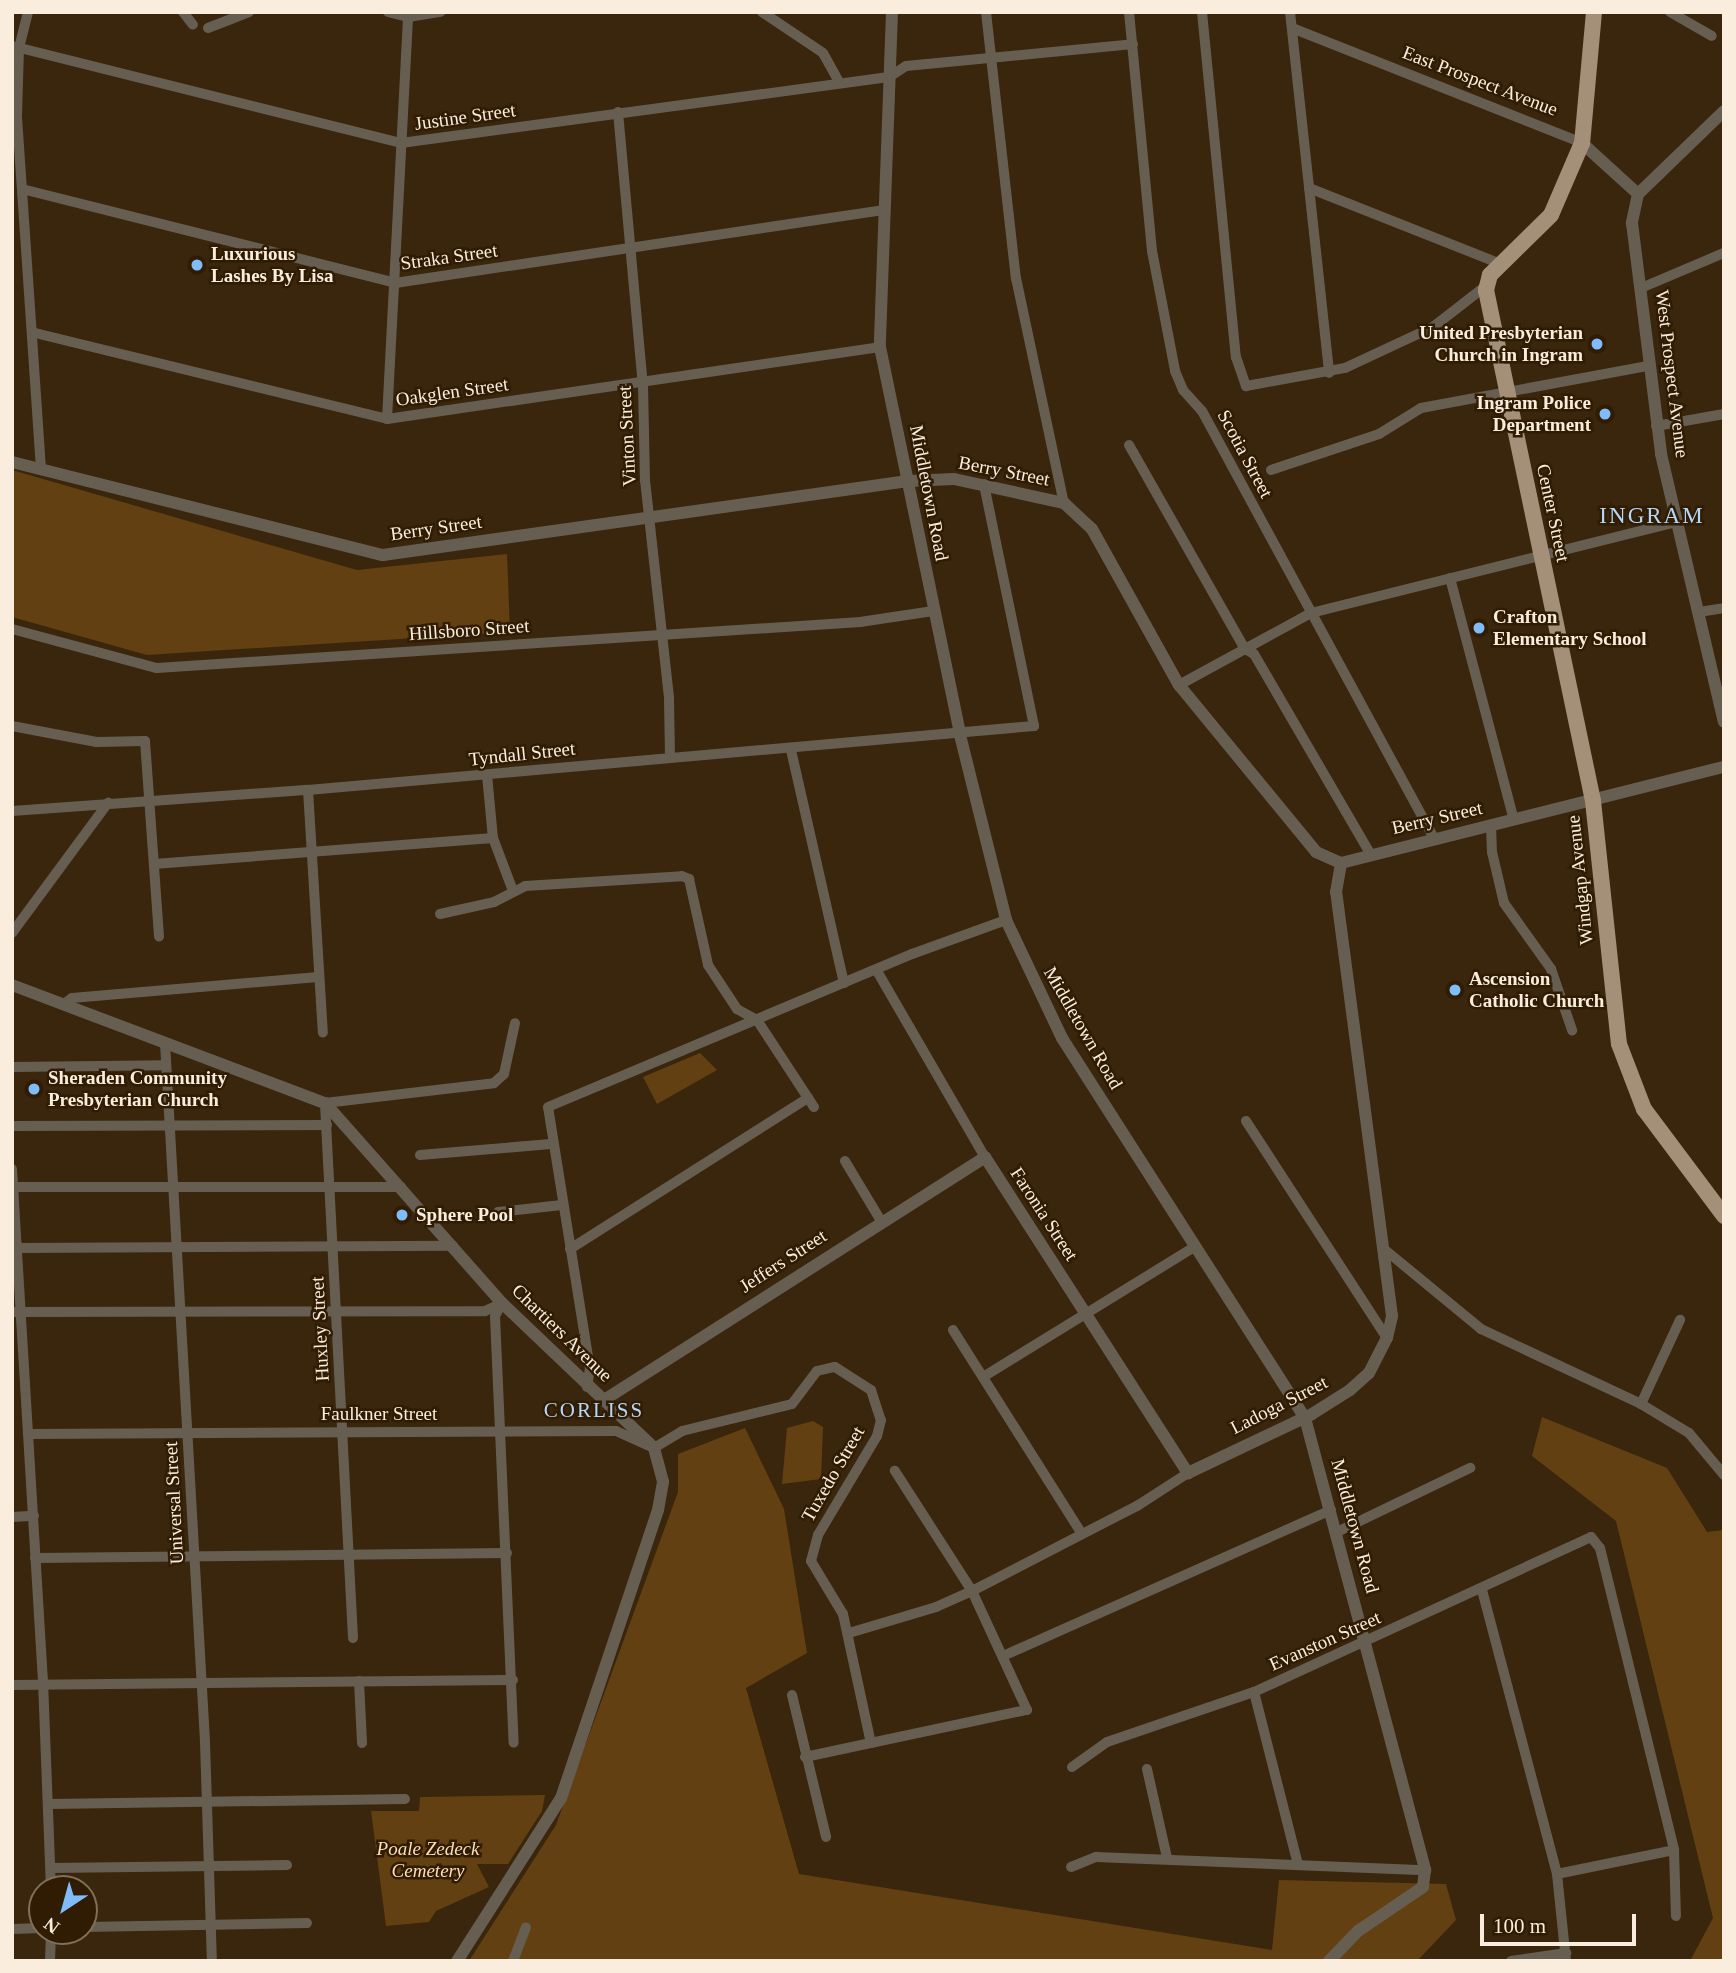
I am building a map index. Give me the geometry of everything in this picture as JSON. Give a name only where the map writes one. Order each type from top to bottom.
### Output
[{"type":"main road","points":[[1487,290],[1501,264],[1551,215],[1582,143],[1594,12]]},
{"type":"main road","name":"Center Street","points":[[1487,290],[1593,801]]},
{"type":"main road","name":"Windgap Avenue","points":[[1593,801],[1619,1044],[1626,1070],[1644,1109],[1724,1216]]},
{"type":"street","points":[[28,12],[16,47],[17,117],[26,190],[41,470]]},
{"type":"street","points":[[183,12],[193,25]]},
{"type":"street","points":[[208,28],[249,12]]},
{"type":"street","points":[[388,12],[408,17],[440,12]]},
{"type":"street","points":[[762,12],[823,53],[839,82]]},
{"type":"street","name":"Middletown Road","points":[[892,12],[880,347],[960,735],[1006,920],[1062,1038],[1305,1418],[1425,1870]]},
{"type":"street","points":[[986,12],[1016,278],[1064,503]]},
{"type":"street","name":"Scotia Street","points":[[1129,12],[1152,251],[1175,371],[1182,390],[1202,411],[1434,839]]},
{"type":"street","points":[[1202,12],[1236,356],[1246,386],[1329,373],[1424,333],[1487,290]]},
{"type":"street","points":[[1290,12],[1329,373]]},
{"type":"street","points":[[1670,12],[1712,36]]},
{"type":"street","points":[[387,419],[408,17]]},
{"type":"street","name":"East Prospect Avenue","points":[[1292,29],[1582,143],[1638,194]]},
{"type":"street","name":"Justine Street","points":[[16,47],[401,144],[889,76],[906,66],[1133,44]]},
{"type":"street","points":[[1638,194],[1724,111]]},
{"type":"street","name":"Vinton Street","points":[[618,113],[643,385],[645,481],[652,518],[664,634],[670,757]]},
{"type":"street","points":[[1309,188],[1501,264]]},
{"type":"street","name":"Straka Street","points":[[26,190],[395,283],[885,210]]},
{"type":"street","name":"West Prospect Avenue","points":[[1638,194],[1632,223],[1656,426],[1724,722]]},
{"type":"street","points":[[12,204],[26,204]]},
{"type":"street","points":[[1641,288],[1724,253]]},
{"type":"street","name":"Oakglen Street","points":[[35,333],[387,419],[643,385],[880,347]]},
{"type":"street","points":[[1271,470],[1379,434],[1421,408],[1506,390],[1648,366]]},
{"type":"street","points":[[1656,426],[1724,414]]},
{"type":"street","points":[[1129,444],[1245,649],[1254,654],[1370,853]]},
{"type":"street","name":"Berry Street","points":[[12,462],[366,553],[652,518],[908,481],[954,479],[1064,503],[1092,529],[1179,685],[1316,852],[1341,863],[1370,853],[1593,801],[1724,766]]},
{"type":"street","name":"Tyndall Street","points":[[14,813],[108,803],[486,775],[670,757],[791,750],[1034,726],[984,485]]},
{"type":"street","points":[[1179,685],[1311,613],[1677,522]]},
{"type":"street","points":[[1450,578],[1514,820]]},
{"type":"street","points":[[1699,612],[1724,608]]},
{"type":"street","name":"Hillsboro Street","points":[[12,629],[157,668],[860,622],[933,611]]},
{"type":"street","points":[[12,726],[97,742],[145,741],[159,937]]},
{"type":"street","points":[[791,750],[844,983]]},
{"type":"street","points":[[486,775],[493,838],[513,891]]},
{"type":"street","points":[[308,790],[323,1033]]},
{"type":"street","points":[[12,933],[108,803]]},
{"type":"street","points":[[1491,825],[1492,852],[1504,902],[1551,969],[1572,1030]]},
{"type":"street","points":[[154,864],[314,854],[493,838]]},
{"type":"street","name":"Ladoga Street","points":[[849,1633],[936,1607],[972,1591],[1080,1531],[1137,1506],[1188,1473],[1305,1418],[1368,1373],[1387,1338],[1392,1316],[1336,892],[1341,863]]},
{"type":"street","points":[[440,914],[494,902],[513,891],[591,879],[672,876],[689,879],[708,965],[737,1009],[757,1020],[811,1102],[570,1249]]},
{"type":"street","points":[[587,1387],[590,1369],[551,1144],[548,1107],[844,983],[1006,920]]},
{"type":"street","name":"Faronia Street","points":[[877,971],[985,1157],[1188,1473]]},
{"type":"street","points":[[64,1004],[72,998],[318,977]]},
{"type":"street","name":"Chartiers Avenue","points":[[12,985],[326,1103],[502,1304],[654,1448]]},
{"type":"street","points":[[326,1103],[494,1083],[504,1074],[515,1023]]},
{"type":"street","name":"Universal Street","points":[[165,1043],[202,1683],[211,1865],[212,1961]]},
{"type":"street","points":[[12,1067],[166,1065]]},
{"type":"street","name":"Huxley Street","points":[[326,1103],[354,1638]]},
{"type":"street","points":[[1246,1121],[1387,1338]]},
{"type":"street","points":[[12,1126],[327,1125]]},
{"type":"street","points":[[420,1155],[551,1144]]},
{"type":"street","name":"Jeffers Street","points":[[604,1400],[985,1157]]},
{"type":"street","points":[[845,1161],[881,1221]]},
{"type":"street","points":[[12,1169],[16,1312],[36,1558],[51,1875]]},
{"type":"street","points":[[13,1187],[172,1189],[401,1186]]},
{"type":"street","points":[[498,1212],[562,1205]]},
{"type":"street","points":[[16,1248],[453,1246]]},
{"type":"street","points":[[983,1377],[1194,1247]]},
{"type":"street","points":[[1384,1249],[1481,1329],[1641,1404],[1689,1433],[1724,1475]]},
{"type":"street","points":[[16,1312],[337,1308],[485,1311],[502,1304]]},
{"type":"street","points":[[502,1304],[495,1317],[514,1743]]},
{"type":"street","points":[[1641,1404],[1680,1320]]},
{"type":"street","points":[[953,1330],[1080,1531]]},
{"type":"street","name":"Tuxedo Street","points":[[654,1448],[681,1431],[719,1419],[792,1404],[817,1371],[835,1367],[871,1390],[881,1420],[877,1436],[811,1551],[815,1573],[843,1614],[849,1633],[871,1743]]},
{"type":"street","name":"Faulkner Street","points":[[28,1434],[188,1431],[616,1431],[654,1448]]},
{"type":"street","points":[[457,1961],[561,1798],[658,1510],[663,1482],[654,1448]]},
{"type":"street","points":[[1337,1532],[1470,1468]]},
{"type":"street","points":[[805,1757],[1027,1710],[972,1591],[895,1471]]},
{"type":"street","points":[[1003,1656],[1331,1510]]},
{"type":"street","points":[[12,1517],[33,1516]]},
{"type":"street","name":"Evanston Street","points":[[1072,1767],[1107,1742],[1254,1692],[1482,1590],[1591,1536],[1600,1548],[1674,1850]]},
{"type":"street","points":[[36,1558],[507,1553]]},
{"type":"street","points":[[1482,1590],[1557,1874],[1566,1957],[1511,1961]]},
{"type":"street","points":[[12,1685],[43,1681],[202,1683],[513,1680]]},
{"type":"street","points":[[359,1681],[362,1743]]},
{"type":"street","points":[[1254,1692],[1298,1864]]},
{"type":"street","points":[[792,1695],[826,1837]]},
{"type":"street","points":[[1147,1769],[1167,1858]]},
{"type":"street","points":[[49,1804],[405,1799]]},
{"type":"street","points":[[1557,1874],[1674,1850],[1676,1916]]},
{"type":"street","points":[[1071,1867],[1096,1857],[1425,1870],[1423,1887],[1358,1931],[1329,1961]]},
{"type":"street","points":[[51,1868],[287,1865]]},
{"type":"street","points":[[98,1927],[307,1923]]},
{"type":"street","points":[[513,1961],[526,1927]]},
{"type":"green space","points":[[12,470],[357,570],[507,554],[510,632],[147,655],[12,617]]},
{"type":"green space","points":[[700,1053],[717,1070],[657,1104],[643,1077]]},
{"type":"green space","points":[[1542,1417],[1667,1468],[1707,1532],[1724,1530],[1724,1961],[1690,1961],[1713,1918],[1616,1521],[1532,1456]]},
{"type":"green space","points":[[813,1421],[823,1427],[821,1479],[782,1484],[787,1428]]},
{"type":"green space","points":[[745,1428],[784,1509],[807,1653],[746,1688],[799,1874],[1272,1950],[1279,1880],[1446,1884],[1456,1920],[1417,1961],[469,1961],[556,1825],[678,1492],[678,1454]]},
{"type":"green space","name":"Poale Zedeck Cemetery","points":[[545,1795],[542,1811],[508,1864],[477,1864],[489,1887],[436,1911],[429,1922],[386,1926],[371,1811],[419,1811],[420,1797]]},
{"type":"place","name":"Luxurious Lashes By Lisa","points":[[197,265]]},
{"type":"place","name":"United Presbyterian Church in Ingram","points":[[1597,344]]},
{"type":"place","name":"Ingram Police Department","points":[[1605,414]]},
{"type":"place","name":"Crafton Elementary School","points":[[1479,628]]},
{"type":"place","name":"Ascension Catholic Church","points":[[1455,990]]},
{"type":"place","name":"Sheraden Community Presbyterian Church","points":[[34,1089]]},
{"type":"place","name":"Sphere Pool","points":[[402,1215]]},
{"type":"district","name":"INGRAM","points":[[1652,516]]},
{"type":"district","name":"CORLISS","points":[[594,1410]]}]
